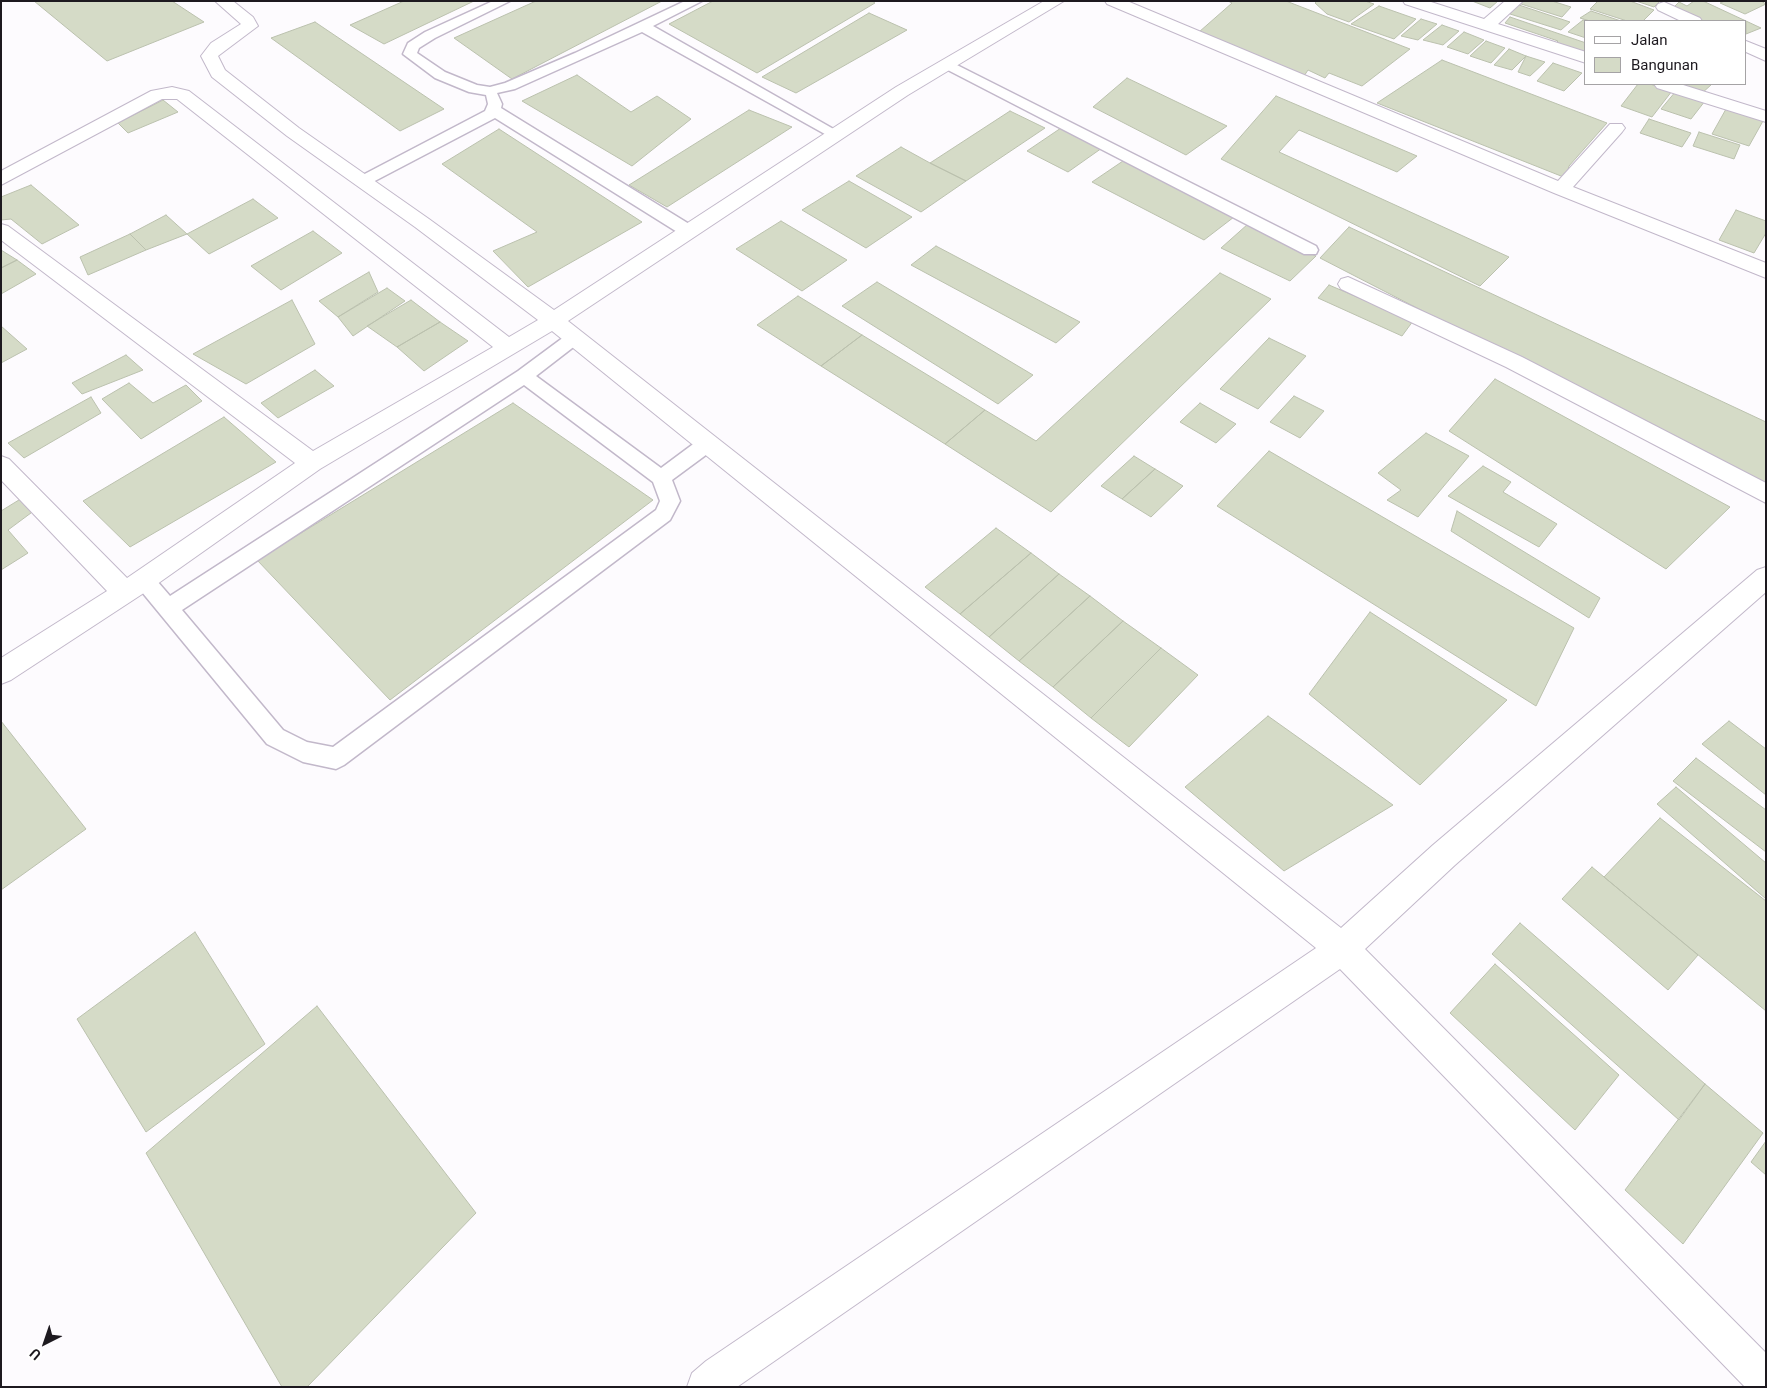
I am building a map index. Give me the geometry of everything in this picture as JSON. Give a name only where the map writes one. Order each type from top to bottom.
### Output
[{"type":"street","points":[[223,1],[247,20],[250,26],[217,47],[209,56],[218,73],[293,132],[553,321],[1342,949],[1766,1381]]},
{"type":"street","points":[[1,672],[134,586],[312,463],[553,321],[947,64],[1056,1]]},
{"type":"street","points":[[1113,1],[1561,189],[1766,271]]},
{"type":"street","points":[[1411,1],[1584,57]]},
{"type":"street","points":[[1486,26],[1515,1]]},
{"type":"street","points":[[1652,20],[1667,4],[1692,20]]},
{"type":"street","points":[[1747,46],[1766,56]]},
{"type":"street","points":[[1666,85],[1766,117]]},
{"type":"street","points":[[1,179],[158,95],[172,92],[183,96],[508,347]]},
{"type":"street","points":[[1561,189],[1616,128]]},
{"type":"street","points":[[1,230],[312,463]]},
{"type":"street","points":[[1348,284],[1514,362],[1766,494]]},
{"type":"street","points":[[1,465],[134,586]]},
{"type":"street","points":[[706,1387],[720,1375],[1342,949],[1444,854],[1766,577]]},
{"type":"lane","points":[[504,1],[430,35],[413,46],[410,54],[440,74],[474,89],[490,91],[510,86],[644,27],[696,1]]},
{"type":"lane","points":[[644,27],[836,135]]},
{"type":"lane","points":[[947,64],[1310,250]]},
{"type":"lane","points":[[363,182],[492,114],[495,104],[490,91]]},
{"type":"lane","points":[[493,110],[688,232]]},
{"type":"lane","points":[[169,608],[524,376],[574,338]]},
{"type":"lane","points":[[134,586],[169,608],[276,737],[302,752],[336,758],[651,526],[663,515],[670,501],[661,478],[524,376]]},
{"type":"lane","points":[[661,478],[708,444]]},
{"type":"building","points":[[34,1],[172,1],[204,22],[107,61]]},
{"type":"building","points":[[404,1],[474,1],[384,44],[350,25]]},
{"type":"building","points":[[536,1],[662,1],[512,79],[454,38]]},
{"type":"building","points":[[713,1],[872,1],[875,3],[757,73],[669,24]]},
{"type":"building","points":[[1228,1],[1286,1],[1410,49],[1362,86],[1329,73],[1325,78],[1308,70],[1304,76],[1199,32],[1232,3]]},
{"type":"building","points":[[1317,1],[1365,1],[1374,4],[1349,22],[1327,14],[1315,3]]},
{"type":"building","points":[[1472,1],[1498,1],[1490,8]]},
{"type":"building","points":[[1520,1],[1552,1],[1571,7],[1562,17],[1518,3]]},
{"type":"building","points":[[1598,1],[1630,1],[1654,10],[1644,20],[1624,20],[1590,9]]},
{"type":"building","points":[[1636,1],[1660,1],[1654,7]]},
{"type":"building","points":[[1694,1],[1703,1],[1744,20],[1699,20],[1673,8],[1679,2],[1687,6]]},
{"type":"building","points":[[1725,1],[1761,1],[1766,4],[1745,14],[1720,3]]},
{"type":"building","points":[[1519,5],[1570,22],[1561,30],[1510,14]]},
{"type":"building","points":[[1379,6],[1416,19],[1394,39],[1351,24]]},
{"type":"building","points":[[1591,11],[1618,20],[1587,20],[1580,18]]},
{"type":"building","points":[[869,13],[907,30],[796,93],[762,77]]},
{"type":"building","points":[[1510,17],[1584,42],[1584,54],[1553,46],[1558,41],[1505,23]]},
{"type":"building","points":[[1421,19],[1437,24],[1418,40],[1401,36]]},
{"type":"building","points":[[1583,20],[1584,20],[1584,37],[1568,32]]},
{"type":"building","points":[[1747,21],[1761,28],[1747,34]]},
{"type":"building","points":[[315,22],[444,109],[400,131],[271,38]]},
{"type":"building","points":[[1442,25],[1459,31],[1443,45],[1423,40]]},
{"type":"building","points":[[1464,32],[1484,40],[1468,54],[1447,47]]},
{"type":"building","points":[[1486,41],[1505,48],[1491,63],[1470,56]]},
{"type":"building","points":[[1509,49],[1526,56],[1512,70],[1494,65]]},
{"type":"building","points":[[1526,56],[1545,62],[1530,76],[1518,72]]},
{"type":"building","points":[[1442,60],[1607,123],[1569,166],[1566,178],[1377,103]]},
{"type":"building","points":[[1553,63],[1582,73],[1564,91],[1537,81]]},
{"type":"building","points":[[577,75],[631,112],[657,96],[691,119],[632,166],[522,101]]},
{"type":"building","points":[[1127,78],[1227,126],[1186,155],[1093,107]]},
{"type":"building","points":[[1637,85],[1653,85],[1672,91],[1652,117],[1621,106]]},
{"type":"building","points":[[1674,85],[1711,85],[1700,95],[1673,86]]},
{"type":"building","points":[[1676,91],[1705,101],[1691,119],[1661,109]]},
{"type":"building","points":[[1276,96],[1417,156],[1397,172],[1299,130],[1279,152],[1509,257],[1480,286],[1221,159]]},
{"type":"building","points":[[163,100],[178,112],[128,133],[118,123]]},
{"type":"building","points":[[1726,109],[1763,121],[1749,146],[1712,134]]},
{"type":"building","points":[[749,110],[792,127],[667,207],[629,185]]},
{"type":"building","points":[[1010,111],[1045,128],[966,181],[930,163]]},
{"type":"building","points":[[1649,119],[1691,133],[1682,147],[1640,133]]},
{"type":"building","points":[[1061,128],[1102,148],[1068,172],[1027,151]]},
{"type":"building","points":[[499,129],[642,222],[528,287],[493,251],[537,232],[442,164]]},
{"type":"building","points":[[1699,132],[1740,145],[1734,159],[1693,146]]},
{"type":"building","points":[[901,147],[966,181],[921,212],[856,176]]},
{"type":"building","points":[[1123,161],[1234,217],[1204,240],[1092,182]]},
{"type":"building","points":[[849,181],[912,217],[866,248],[802,210]]},
{"type":"building","points":[[31,185],[79,225],[42,244],[11,219],[1,220],[1,197]]},
{"type":"building","points":[[253,199],[278,218],[209,254],[187,234]]},
{"type":"building","points":[[1736,210],[1766,221],[1766,233],[1754,253],[1719,240]]},
{"type":"building","points":[[166,215],[187,234],[146,250],[130,234]]},
{"type":"building","points":[[781,221],[847,260],[802,291],[736,249]]},
{"type":"building","points":[[1248,224],[1316,256],[1290,281],[1221,248]]},
{"type":"building","points":[[1349,227],[1766,422],[1766,488],[1320,258]]},
{"type":"building","points":[[313,231],[342,253],[281,290],[251,266]]},
{"type":"building","points":[[130,234],[146,250],[88,275],[80,257]]},
{"type":"building","points":[[936,246],[1080,322],[1056,343],[911,265]]},
{"type":"building","points":[[1,250],[17,260],[1,268]]},
{"type":"building","points":[[17,260],[36,274],[1,294],[1,268]]},
{"type":"building","points":[[369,272],[378,292],[338,317],[319,301]]},
{"type":"building","points":[[1220,273],[1271,299],[1051,512],[945,444],[985,410],[1036,441]]},
{"type":"building","points":[[877,282],[1033,375],[998,404],[842,306]]},
{"type":"building","points":[[1329,285],[1413,321],[1402,336],[1318,298]]},
{"type":"building","points":[[387,288],[405,301],[353,336],[338,317]]},
{"type":"building","points":[[798,296],[862,335],[821,366],[757,325]]},
{"type":"building","points":[[292,300],[315,344],[246,384],[193,354]]},
{"type":"building","points":[[411,300],[440,322],[397,347],[367,326]]},
{"type":"building","points":[[440,322],[468,341],[424,371],[397,347]]},
{"type":"building","points":[[1,326],[27,349],[1,363]]},
{"type":"building","points":[[862,335],[985,410],[945,444],[821,366]]},
{"type":"building","points":[[1269,338],[1306,356],[1258,409],[1220,389]]},
{"type":"building","points":[[126,355],[143,370],[82,394],[72,383]]},
{"type":"building","points":[[315,370],[334,386],[278,418],[261,403]]},
{"type":"building","points":[[1495,379],[1730,507],[1666,569],[1449,431]]},
{"type":"building","points":[[129,383],[153,403],[186,385],[202,401],[141,439],[102,399]]},
{"type":"building","points":[[1294,396],[1324,411],[1300,438],[1270,422]]},
{"type":"building","points":[[91,397],[101,413],[24,458],[8,443]]},
{"type":"building","points":[[513,403],[653,500],[390,700],[257,560]]},
{"type":"building","points":[[1200,403],[1236,424],[1216,443],[1180,422]]},
{"type":"building","points":[[224,417],[276,462],[130,547],[83,501]]},
{"type":"building","points":[[1426,433],[1469,456],[1418,517],[1387,500],[1401,490],[1378,473]]},
{"type":"building","points":[[1269,451],[1574,628],[1536,706],[1217,506]]},
{"type":"building","points":[[1134,456],[1155,469],[1122,499],[1101,486]]},
{"type":"building","points":[[1483,466],[1511,482],[1503,492],[1557,524],[1539,547],[1448,496]]},
{"type":"building","points":[[1155,469],[1183,486],[1151,517],[1122,499]]},
{"type":"building","points":[[27,495],[39,507],[8,530],[28,553],[1,570],[1,511]]},
{"type":"building","points":[[1457,511],[1600,598],[1589,618],[1451,531]]},
{"type":"building","points":[[996,528],[1031,553],[960,614],[925,587]]},
{"type":"building","points":[[1031,553],[1059,574],[989,637],[960,614]]},
{"type":"building","points":[[1059,574],[1090,596],[1019,661],[989,637]]},
{"type":"building","points":[[1090,596],[1123,621],[1053,687],[1019,661]]},
{"type":"building","points":[[1370,612],[1507,700],[1420,785],[1309,694]]},
{"type":"building","points":[[1123,621],[1161,648],[1091,718],[1053,687]]},
{"type":"building","points":[[1161,648],[1198,675],[1129,747],[1091,718]]},
{"type":"building","points":[[1268,716],[1393,805],[1284,871],[1185,787]]},
{"type":"building","points":[[1,721],[86,829],[1,890]]},
{"type":"building","points":[[1729,721],[1766,749],[1766,795],[1702,744]]},
{"type":"building","points":[[1696,758],[1766,810],[1766,852],[1673,781]]},
{"type":"building","points":[[1676,787],[1766,863],[1766,899],[1657,804]]},
{"type":"building","points":[[1660,818],[1766,901],[1766,1011],[1604,877]]},
{"type":"building","points":[[1592,867],[1698,955],[1668,990],[1562,899]]},
{"type":"building","points":[[1520,923],[1705,1084],[1679,1120],[1492,954]]},
{"type":"building","points":[[195,932],[265,1044],[146,1132],[77,1019]]},
{"type":"building","points":[[1495,964],[1619,1075],[1575,1130],[1450,1013]]},
{"type":"building","points":[[317,1006],[476,1213],[307,1387],[282,1387],[146,1153]]},
{"type":"building","points":[[1705,1084],[1763,1133],[1683,1244],[1625,1190]]},
{"type":"building","points":[[1766,1141],[1766,1175],[1751,1162]]}]
